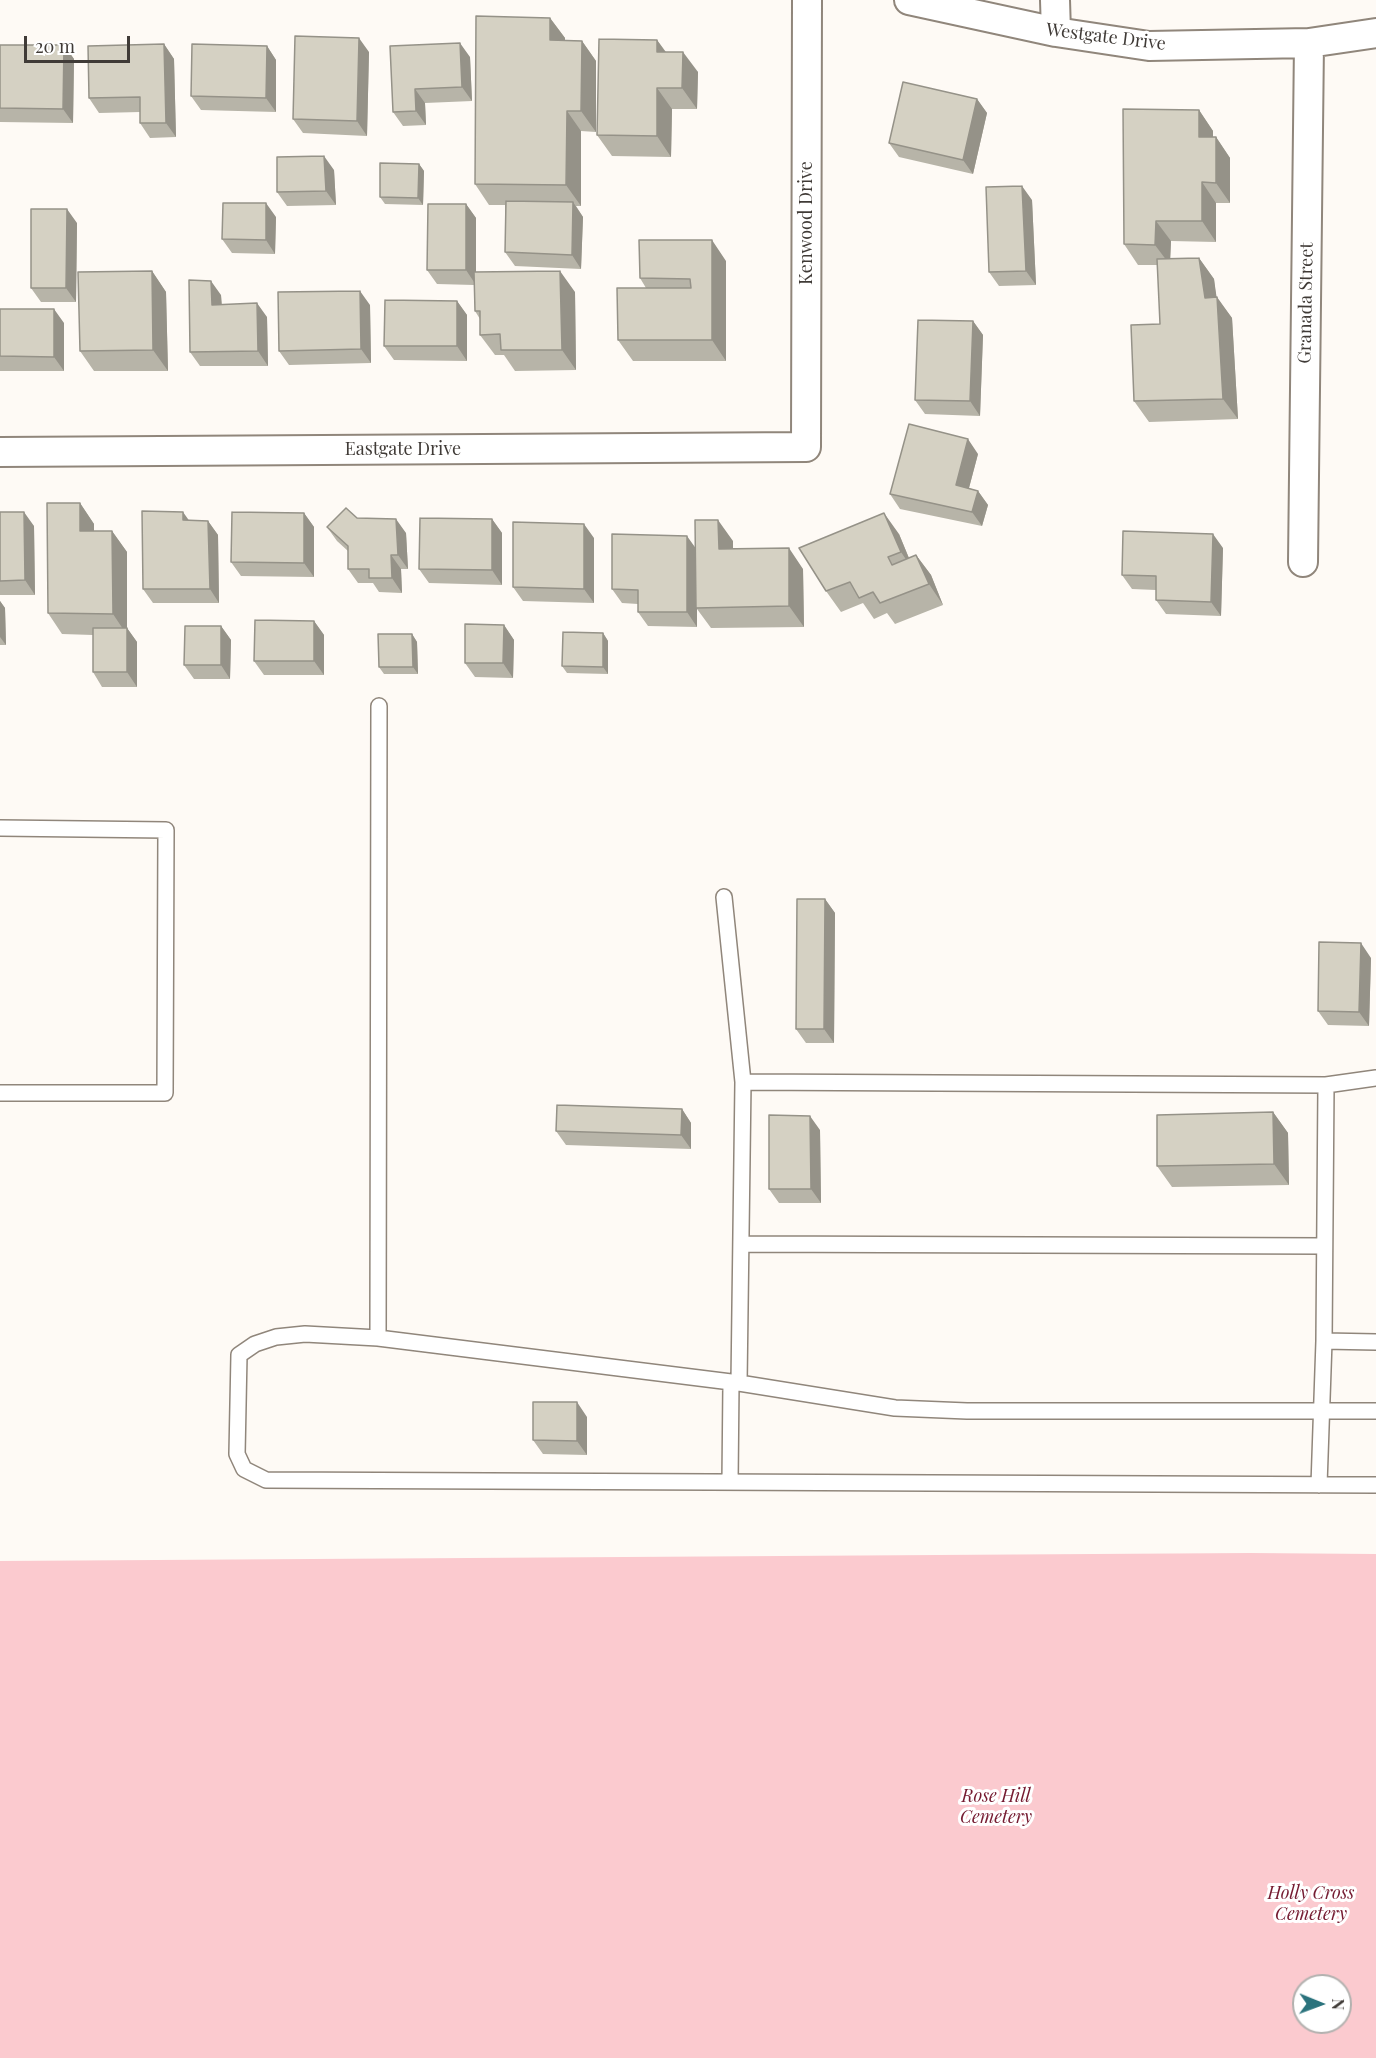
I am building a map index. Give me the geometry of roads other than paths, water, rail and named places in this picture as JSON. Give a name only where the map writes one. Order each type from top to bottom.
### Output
[{"type":"street","name":"Kenwood Drive","points":[[806,447],[807,0]]},
{"type":"street","name":"Westgate Drive","points":[[909,0],[1056,32],[1149,46],[1309,44],[1376,33]]},
{"type":"street","points":[[1055,0],[1056,32]]},
{"type":"street","name":"Granada Street","points":[[1303,562],[1309,44]]},
{"type":"street","name":"Eastgate Drive","points":[[0,452],[806,447]]},
{"type":"lane","points":[[378,1338],[379,706]]},
{"type":"lane","points":[[0,828],[166,830],[166,854],[165,1093],[0,1093]]},
{"type":"lane","points":[[724,897],[743,1082],[741,1244],[730,1482]]},
{"type":"lane","points":[[743,1082],[1326,1085],[1376,1078]]},
{"type":"lane","points":[[1319,1485],[1324,1341],[1326,1085]]},
{"type":"lane","points":[[741,1244],[1324,1246]]},
{"type":"lane","points":[[1376,1411],[968,1411],[895,1408],[735,1383],[378,1338],[305,1334],[276,1337],[255,1344],[239,1355],[237,1454],[244,1469],[266,1480],[1376,1485]]},
{"type":"lane","points":[[1324,1341],[1376,1342]]},
{"type":"park label","name":"Rose Hill Cemetery","points":[[996,1806]]},
{"type":"park label","name":"Holly Cross Cemetery","points":[[1311,1903]]}]
